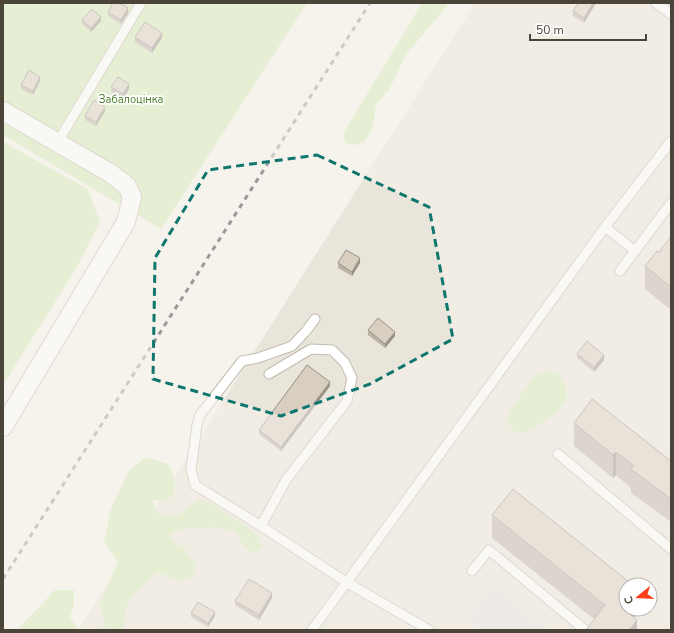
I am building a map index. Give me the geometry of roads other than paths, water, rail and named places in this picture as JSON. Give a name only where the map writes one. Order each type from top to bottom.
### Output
[{"type":"street","points":[[3,111],[110,173],[127,186],[132,197],[126,222],[3,427]]},
{"type":"lane","points":[[57,143],[141,3]]},
{"type":"lane","points":[[656,3],[671,14]]},
{"type":"lane","points":[[312,630],[605,228],[671,141]]},
{"type":"lane","points":[[620,271],[671,203]]},
{"type":"lane","points":[[605,228],[635,251]]},
{"type":"lane","points":[[315,319],[292,346],[258,358],[242,361],[200,415],[197,425],[191,469],[195,485],[346,582],[429,630]]},
{"type":"lane","points":[[261,526],[286,480],[347,401],[352,378],[345,363],[332,350],[311,350],[269,374]]},
{"type":"lane","points":[[558,454],[671,548]]},
{"type":"lane","points":[[472,572],[489,550],[586,630]]},
{"type":"railway","points":[[3,579],[370,3]]},
{"type":"park label","name":"Забалоцінка","points":[[131,99]]}]
